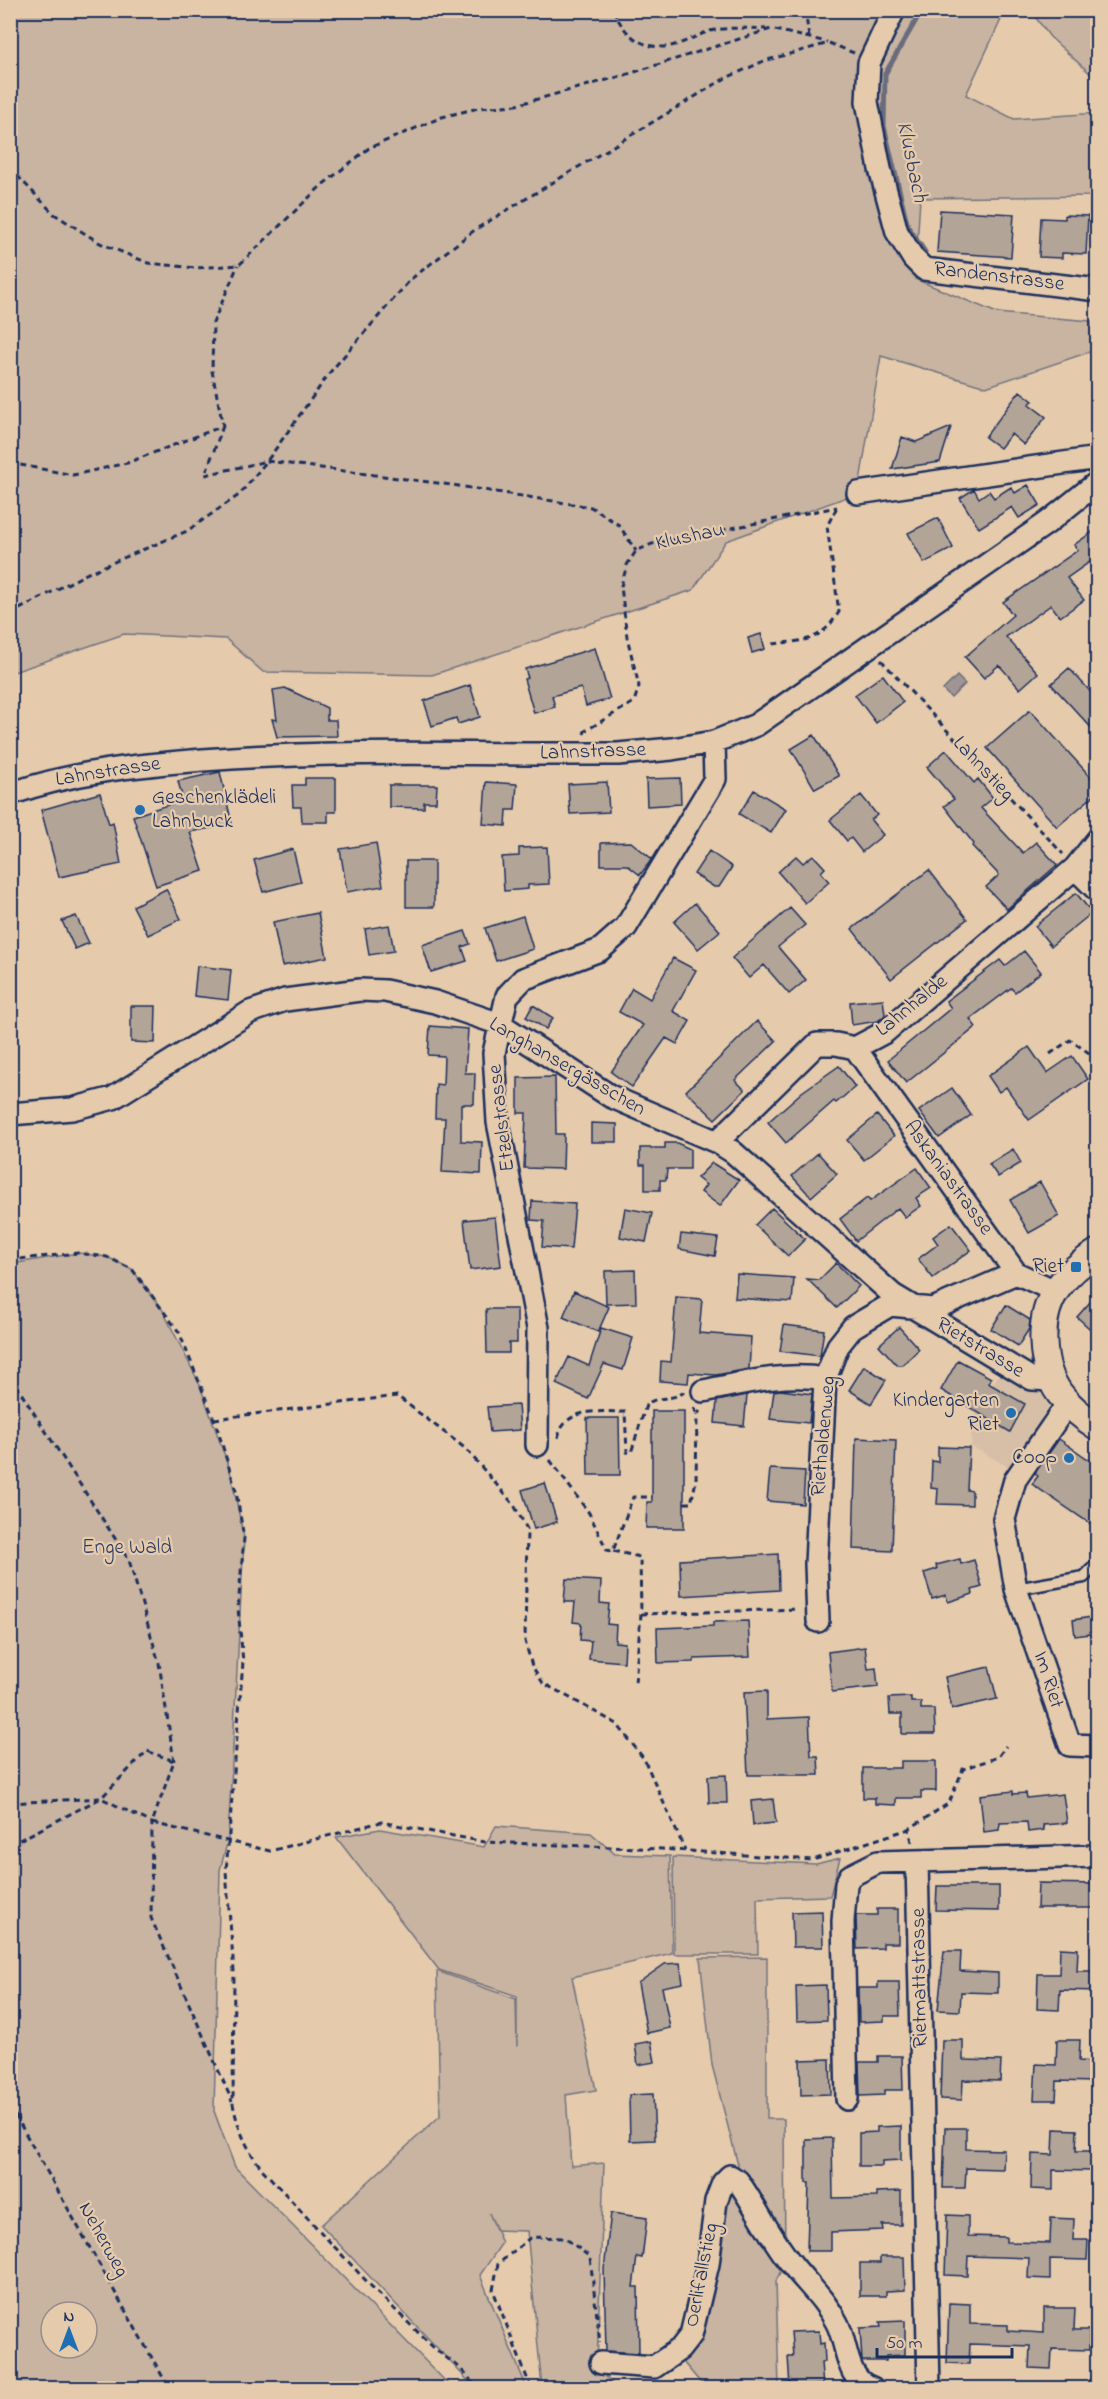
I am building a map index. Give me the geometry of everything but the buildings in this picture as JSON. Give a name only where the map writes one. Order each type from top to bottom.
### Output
[{"type":"street","name":"Randenstrasse","points":[[894,10],[869,63],[867,102],[880,169],[897,232],[913,258],[924,269],[1098,290]]},
{"type":"street","points":[[858,493],[1098,458]]},
{"type":"street","name":"Lahnstrasse","points":[[10,794],[38,784],[135,765],[268,755],[582,754],[672,750],[714,742],[756,725],[1047,524],[1098,482]]},
{"type":"street","name":"Etzelstrasse","points":[[545,1444],[538,1328],[498,1122],[494,1053],[500,1024],[507,996],[523,979],[600,950],[626,927],[715,779],[714,742]]},
{"type":"street","name":"Lahnhalde","points":[[717,1142],[817,1044],[836,1044],[855,1048],[885,1032],[1076,868],[1098,839]]},
{"type":"street","points":[[1076,868],[1098,891]]},
{"type":"street","name":"Langhansergässchen","points":[[10,1114],[72,1109],[113,1098],[250,1011],[285,1000],[360,990],[385,991],[435,1002],[500,1024],[610,1096],[717,1142],[733,1152],[893,1295],[912,1307]]},
{"type":"street","name":"Askaniastrasse","points":[[855,1048],[1016,1273],[1055,1291]]},
{"type":"street","points":[[1098,1252],[1076,1267],[1055,1291],[1044,1333],[1045,1355],[1052,1380],[1068,1403],[1098,1428]]},
{"type":"street","name":"Riethaldenweg","points":[[818,1615],[816,1542],[825,1379],[838,1346],[853,1327],[890,1305],[933,1309],[1016,1273]]},
{"type":"street","name":"Rietstrasse","points":[[912,1307],[1032,1379],[1052,1380]]},
{"type":"street","points":[[703,1391],[765,1379],[811,1377],[825,1379]]},
{"type":"street","points":[[1016,1589],[1004,1519],[1015,1480],[1068,1403]]},
{"type":"street","name":"Im Riet","points":[[1016,1589],[1070,1745],[1098,1746]]},
{"type":"street","points":[[847,2099],[843,1920],[846,1884],[850,1876],[878,1862],[1098,1856]]},
{"type":"street","name":"Rietmattstrasse","points":[[917,1862],[929,2388]]},
{"type":"street","name":"Oerlifallstieg","points":[[601,2363],[654,2367],[680,2349],[691,2335],[708,2264],[717,2201],[723,2183],[730,2176],[741,2186],[789,2261],[829,2306],[840,2329],[855,2377],[864,2386],[872,2388]]},
{"type":"lane","points":[[1016,1589],[1084,1577],[1098,1563]]},
{"type":"path","points":[[614,10],[627,33],[642,44],[656,47],[672,46],[710,32],[736,28],[771,29],[851,50],[869,63]]},
{"type":"path","points":[[805,10],[809,38]]},
{"type":"path","points":[[636,551],[619,525],[591,507],[452,485],[267,461],[205,476],[222,426],[212,371],[213,323],[239,265],[321,186],[369,148],[442,117],[478,108],[516,105],[625,75],[771,29]]},
{"type":"path","points":[[10,614],[88,573],[187,531],[239,495],[267,461],[331,371],[411,279],[476,229],[724,79],[764,61],[829,43]]},
{"type":"path","points":[[10,168],[54,214],[100,243],[148,263],[196,268],[239,265]]},
{"type":"path","points":[[10,463],[73,475],[127,463],[222,426]]},
{"type":"path","points":[[773,644],[802,641],[827,631],[839,612],[827,526],[837,507],[851,495],[858,493]]},
{"type":"path","name":"Klushau","points":[[582,754],[585,732],[634,702],[639,686],[627,637],[621,586],[627,564],[636,551],[652,544],[837,507]]},
{"type":"path","name":"Lahnstieg","points":[[869,648],[1076,868]]},
{"type":"path","points":[[1050,1054],[1070,1040],[1098,1059]]},
{"type":"path","points":[[10,1260],[78,1253],[107,1257],[132,1269],[179,1332],[214,1419],[236,1491],[244,1538],[238,1608],[243,1662],[226,1871],[234,1971],[233,2104],[237,2124],[251,2155],[263,2170],[370,2285],[436,2350],[459,2367],[478,2388]]},
{"type":"path","points":[[10,1376],[129,1560],[159,1663],[174,1761],[152,1823],[151,1918],[233,2104]]},
{"type":"path","points":[[635,1683],[641,1614],[640,1557],[607,1550],[589,1513],[545,1444],[557,1441],[560,1430],[570,1418],[584,1412],[625,1412],[627,1452],[632,1453],[646,1405],[664,1398],[676,1398],[687,1390],[697,1415]]},
{"type":"path","points":[[684,1503],[691,1503],[696,1481],[697,1415],[703,1391]]},
{"type":"path","points":[[214,1419],[397,1396],[466,1449],[514,1505],[527,1529],[525,1641],[532,1666],[543,1683],[616,1724],[644,1759],[685,1851]]},
{"type":"path","points":[[613,1551],[633,1497],[652,1497]]},
{"type":"path","points":[[641,1614],[818,1615]]},
{"type":"path","points":[[10,1803],[101,1798],[152,1823],[270,1851],[381,1822],[485,1842],[685,1851],[813,1860],[909,1829],[949,1803],[963,1768],[998,1757],[1006,1746]]},
{"type":"path","points":[[10,1845],[101,1798],[147,1751],[174,1761]]},
{"type":"path","points":[[909,1829],[917,1862]]},
{"type":"path","name":"Neherweg","points":[[10,2106],[169,2388]]},
{"type":"path","points":[[531,2388],[493,2290],[498,2264],[531,2237],[565,2238],[590,2257],[599,2318],[601,2363]]},
{"type":"shaded area","points":[[957,676],[965,684],[951,698],[943,690]]},
{"type":"shaded area","name":"Kindergarten Riet","points":[[1001,1370],[1040,1392],[1049,1405],[1012,1469],[971,1446],[972,1421]]},
{"type":"green space","points":[[10,11],[1005,11],[966,95],[1014,119],[1097,113],[1097,196],[920,198],[915,279],[997,313],[1091,321],[1095,350],[986,387],[881,356],[858,493],[726,541],[693,590],[432,675],[263,672],[226,639],[124,634],[11,673]]},
{"type":"green space","points":[[1031,11],[1097,11],[1097,76],[1092,75],[1050,37]]},
{"type":"green space","name":"Enge Wald","points":[[78,1253],[107,1257],[132,1269],[162,1309],[199,1383],[230,1470],[244,1538],[228,1840],[220,1870],[214,2111],[235,2167],[452,2388],[11,2388],[11,1264]]},
{"type":"green space","points":[[496,1826],[591,1833],[615,1854],[670,1856],[672,1953],[572,1977],[596,2090],[566,2095],[571,2166],[604,2163],[597,2366],[616,2388],[542,2388],[527,2231],[497,2230],[489,2213],[502,2243],[480,2275],[527,2388],[475,2388],[321,2225],[440,2116],[437,1971],[516,1999],[517,2047],[517,1996],[439,1970],[336,1837],[380,1829],[484,1847]]},
{"type":"green space","points":[[673,1857],[816,1864],[840,1858],[830,1896],[757,1898],[758,1954],[674,1954]]},
{"type":"green space","points":[[767,1957],[767,2119],[784,2119],[785,2262],[776,2281],[779,2388],[730,2388],[700,2382],[677,2355],[721,2203],[738,2165],[712,2065],[700,1958]]},
{"type":"waterway","name":"Klusbach","points":[[922,10],[885,74],[884,126],[908,227],[925,252]]},
{"type":"place","name":"Geschenklädeli Lahnbuck","points":[[140,810]]},
{"type":"place","name":"Riet","points":[[1076,1267]]},
{"type":"place","name":"Kindergarten Riet","points":[[1011,1413]]},
{"type":"place","name":"Coop","points":[[1069,1458]]}]
